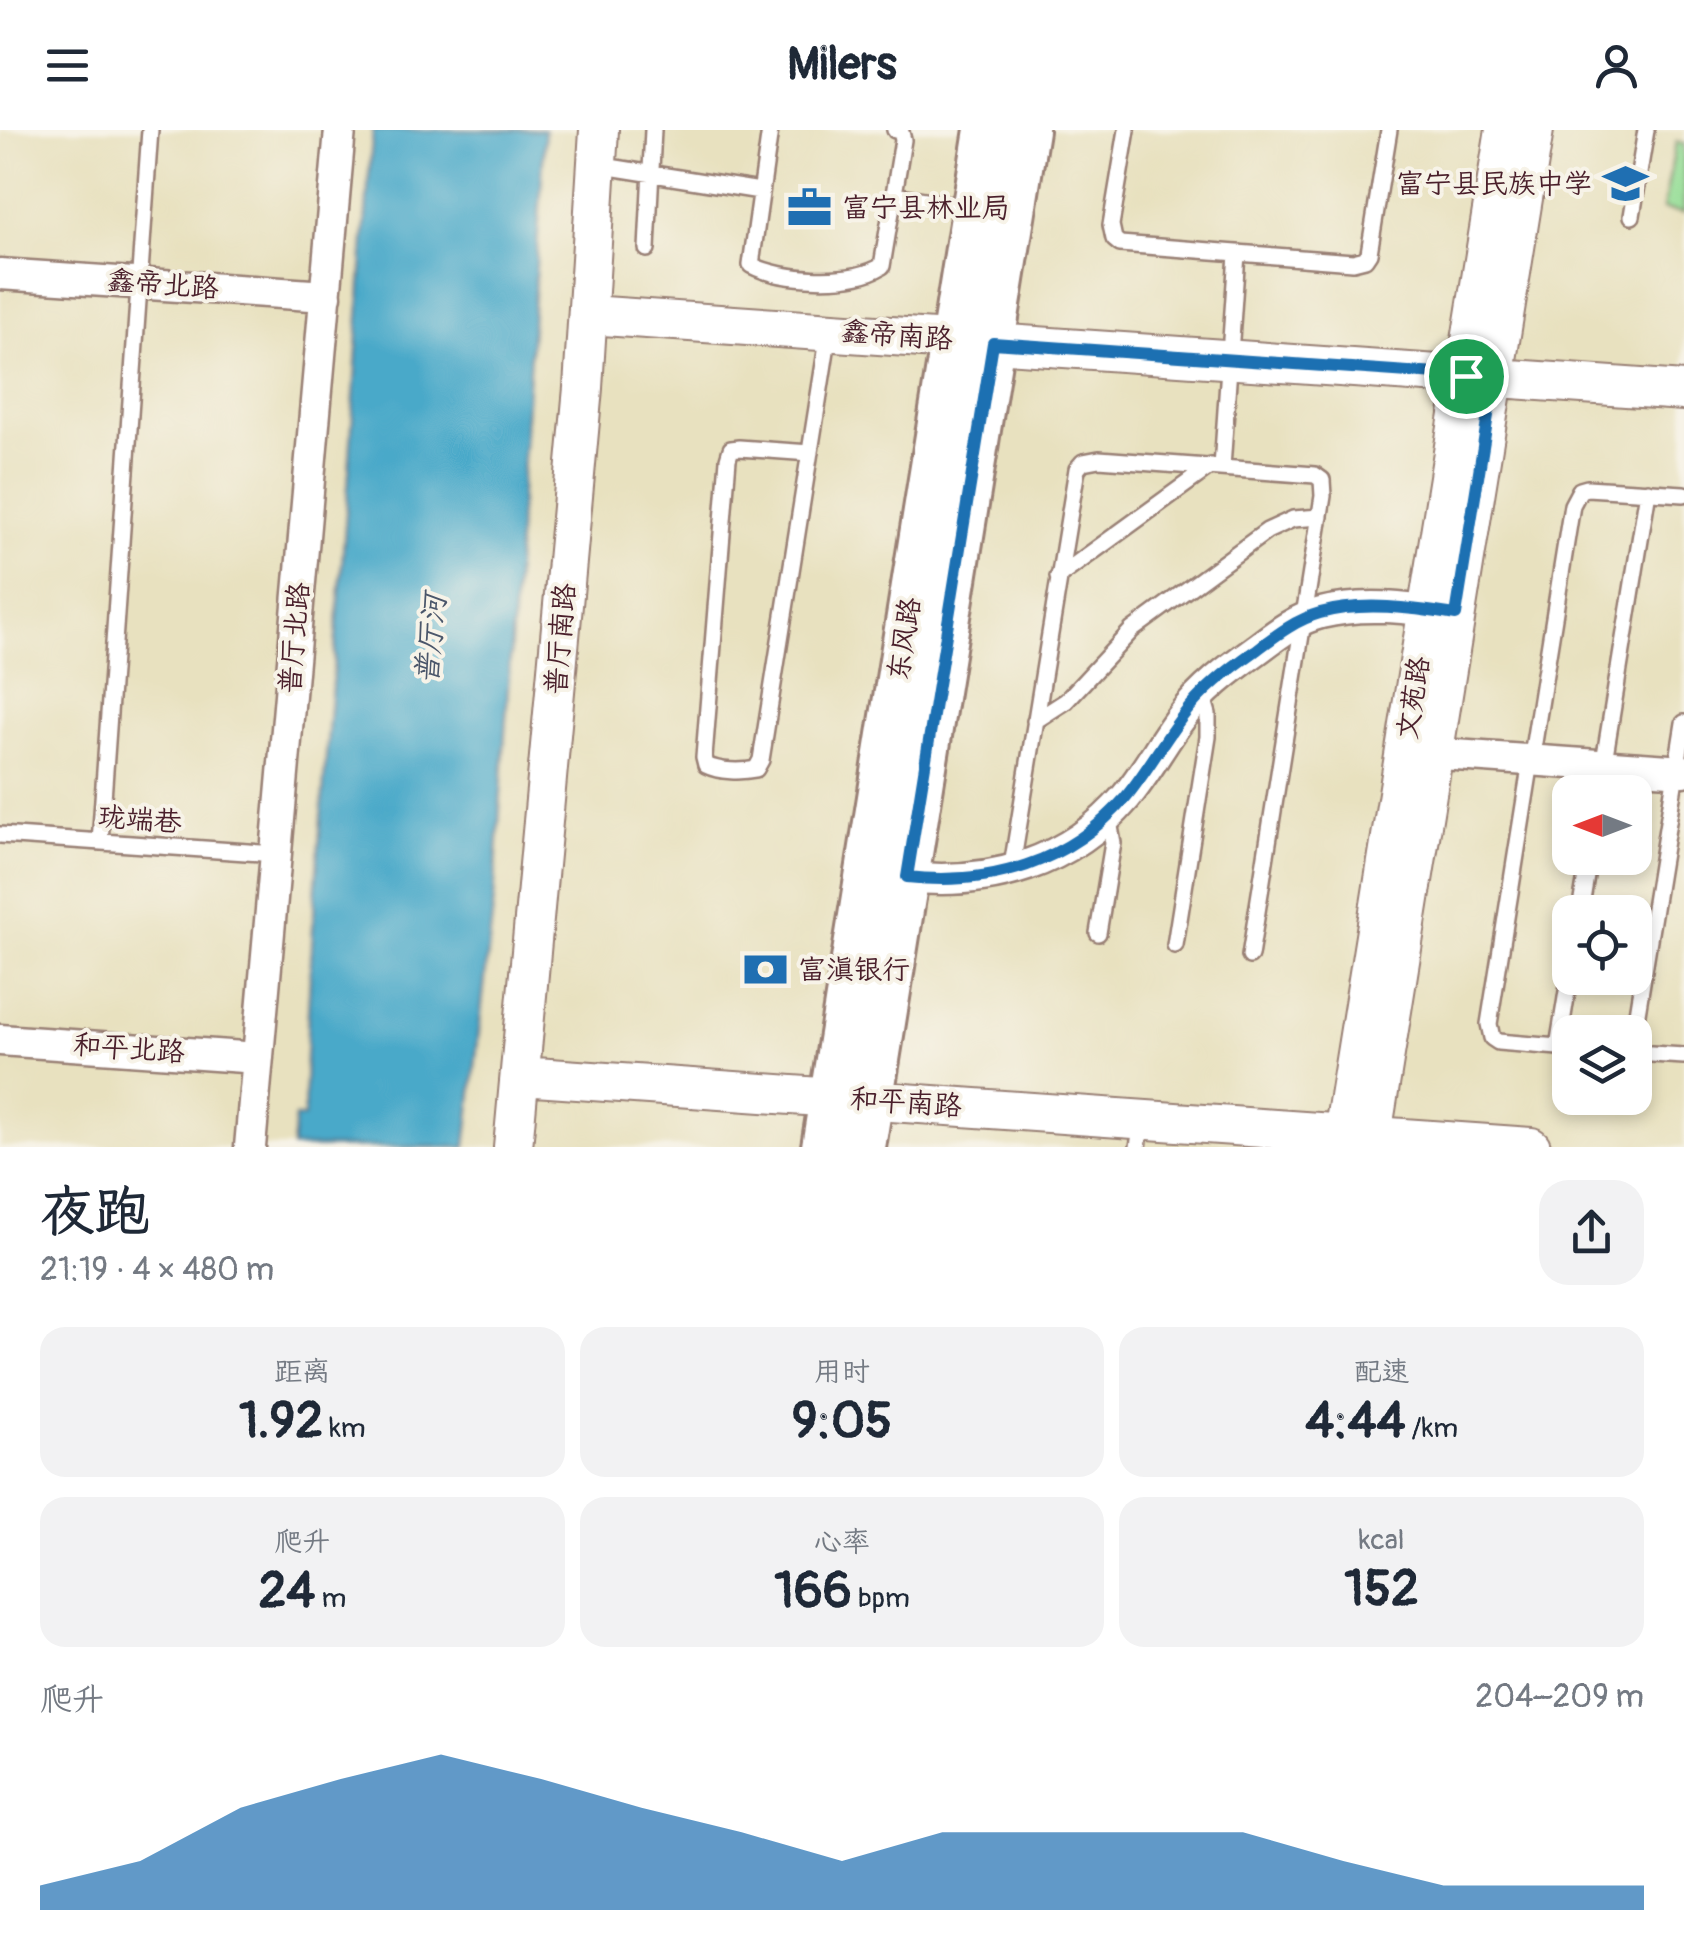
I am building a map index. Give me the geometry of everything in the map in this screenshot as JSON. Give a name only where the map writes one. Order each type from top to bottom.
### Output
[{"type":"main road","name":"东风路","points":[[823,1147],[851,1099],[907,877],[973,342],[974,208],[986,130]]},
{"type":"main road","name":"东风路","points":[[864,1147],[851,1099],[973,342],[1027,130]]},
{"type":"street","name":"普厅北路","points":[[250,1147],[340,130]]},
{"type":"street","name":"文苑路","points":[[1480,377],[1505,130]]},
{"type":"street","name":"文苑路","points":[[1357,1141],[1480,377],[1534,130]]},
{"type":"street","name":"普厅南路","points":[[512,1147],[589,315],[598,148]]},
{"type":"street","name":"鑫帝北路","points":[[0,274],[326,296]]},
{"type":"street","name":"鑫帝南路","points":[[589,315],[1684,391]]},
{"type":"street","points":[[907,877],[962,880],[1011,872],[1065,849],[1108,816],[1126,796],[1202,694],[1224,673],[1304,619],[1366,607],[1442,613]]},
{"type":"street","points":[[1419,752],[1531,760],[1586,775]]},
{"type":"street","points":[[1640,775],[1680,771]]},
{"type":"street","name":"和平北路","points":[[0,1040],[258,1058]]},
{"type":"street","name":"和平南路","points":[[521,1076],[851,1099],[1140,1134],[1532,1147]]},
{"type":"lane","points":[[100,842],[150,130]]},
{"type":"lane","points":[[647,249],[654,130]]},
{"type":"lane","points":[[770,130],[751,265],[833,280],[852,278],[882,266],[903,140],[896,130]]},
{"type":"lane","points":[[1126,130],[1112,225],[1114,239],[1126,246],[1352,262],[1365,259],[1370,246],[1389,130]]},
{"type":"lane","points":[[1632,216],[1646,130]]},
{"type":"lane","points":[[598,148],[651,174],[760,191]]},
{"type":"lane","points":[[894,195],[974,208]]},
{"type":"lane","points":[[1058,577],[1216,467],[1230,360],[1237,254]]},
{"type":"lane","points":[[810,453],[740,448],[731,450],[728,458],[704,756],[706,765],[712,768],[746,770],[756,768],[760,760],[810,453],[829,332]]},
{"type":"lane","points":[[1011,872],[1074,478],[1082,462],[1099,459],[1315,475],[1324,488],[1250,956]]},
{"type":"lane","points":[[1552,1047],[1504,1044],[1492,1038],[1489,1031],[1575,498],[1587,488],[1684,494]]},
{"type":"lane","points":[[1602,775],[1648,491]]},
{"type":"lane","points":[[1035,721],[1066,700],[1132,630],[1268,531],[1293,518],[1320,517]]},
{"type":"lane","points":[[1175,945],[1208,737],[1208,714],[1202,694]]},
{"type":"lane","points":[[1637,1015],[1680,771],[1684,723]]},
{"type":"lane","points":[[1098,933],[1113,843],[1108,816]]},
{"type":"lane","name":"珑端巷","points":[[0,835],[276,854]]},
{"type":"lane","points":[[1652,1054],[1684,1056]]},
{"type":"green space","points":[[1676,142],[1684,144],[1684,213],[1663,209]]},
{"type":"water","name":"普厅河","points":[[373,130],[545,130],[494,899],[466,1147],[292,1147],[295,1117],[304,1117],[315,895]]},
{"type":"place","name":"富宁县民族中学","points":[[1625,184]]},
{"type":"place","name":"富宁县林业局","points":[[809,208]]},
{"type":"place","name":"富滇银行","points":[[765,970]]},
{"type":"route","points":[[993,343],[1466,376],[1494,378],[1456,615],[1366,607],[1334,610],[1304,619],[1224,673],[1202,694],[1126,796],[1108,816],[1065,849],[1015,871],[988,877],[907,877],[993,343]]}]
